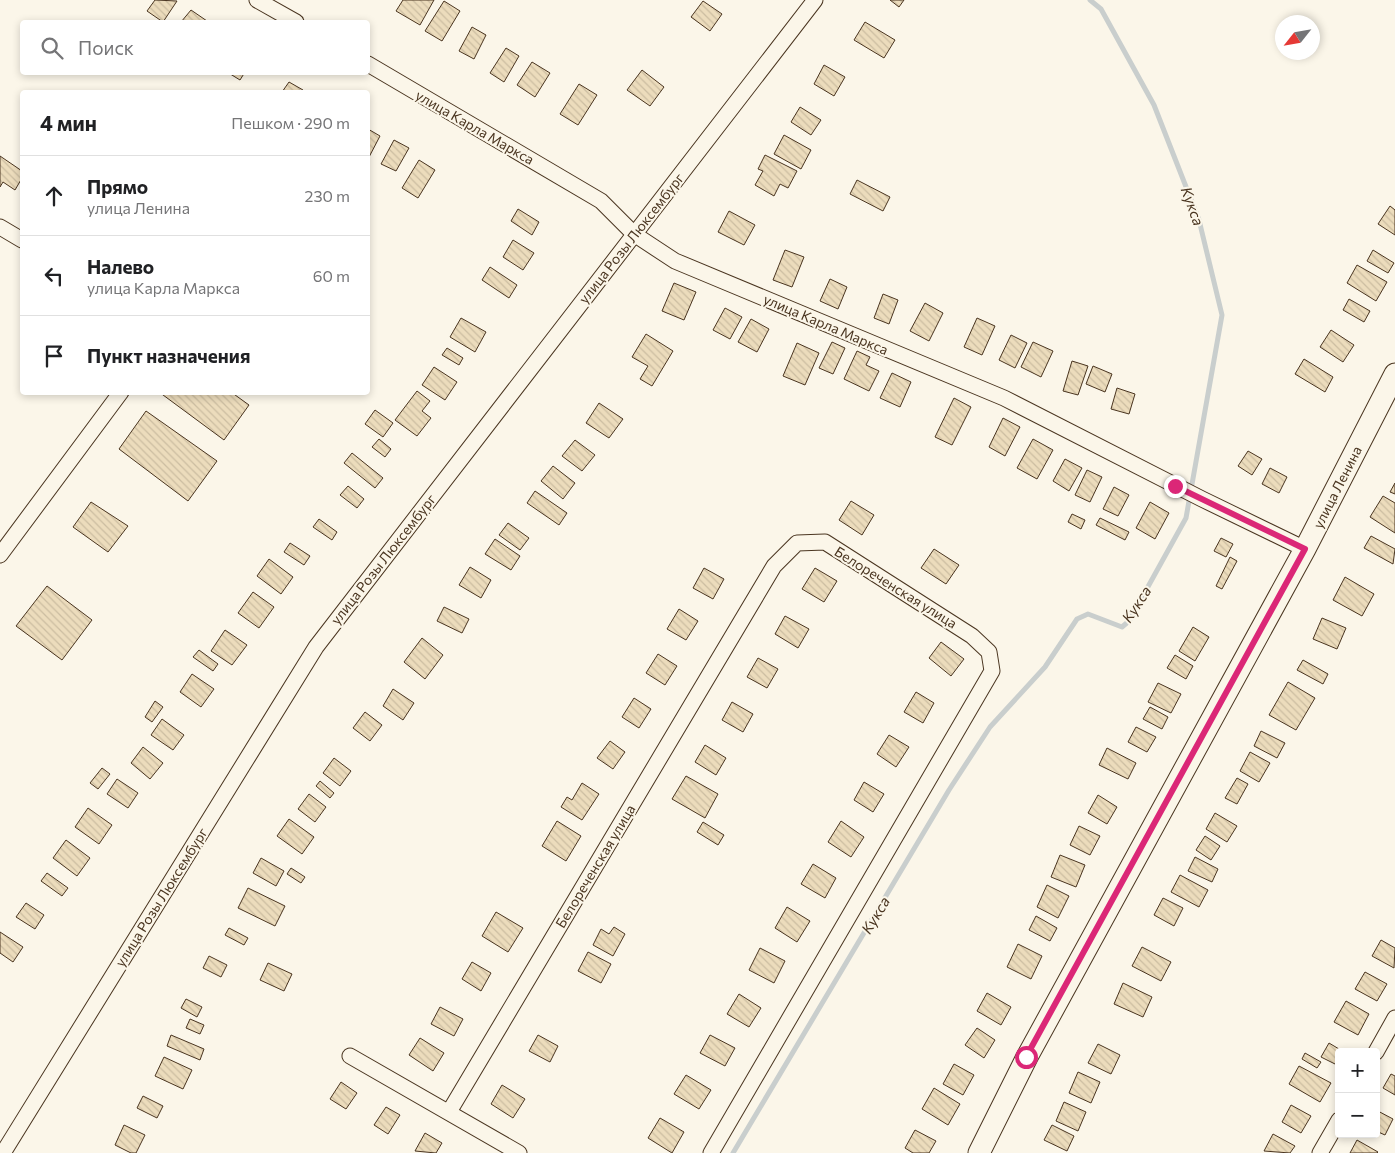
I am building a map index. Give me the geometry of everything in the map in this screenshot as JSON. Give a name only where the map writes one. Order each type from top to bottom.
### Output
[{"type":"street","points":[[257,0],[292,20]]},
{"type":"street","name":"улица Розы Люксембург","points":[[3,1153],[316,647],[815,0]]},
{"type":"street","name":"улица Карла Маркса","points":[[370,65],[601,201],[634,234],[675,261],[1004,398],[1175,486],[1305,549]]},
{"type":"street","points":[[0,227],[20,239]]},
{"type":"street","name":"улица Ленина","points":[[979,1153],[1026,1057],[1305,549],[1395,374]]},
{"type":"street","points":[[0,555],[119,395]]},
{"type":"street","name":"Белореченская улица","points":[[449,1112],[774,566],[797,543],[825,542],[972,636],[988,652],[992,670],[711,1153]]},
{"type":"street","points":[[1378,1048],[1395,1018]]},
{"type":"street","points":[[350,1056],[519,1153]]},
{"type":"street","points":[[1320,1153],[1335,1127]]},
{"type":"building","points":[[155,0],[177,1],[164,20],[160,20],[147,11]]},
{"type":"building","points":[[403,0],[434,0],[420,25],[396,11]]},
{"type":"building","points":[[890,0],[904,0],[899,7]]},
{"type":"building","points":[[444,1],[460,11],[442,41],[425,31]]},
{"type":"building","points":[[703,1],[722,14],[710,31],[691,17]]},
{"type":"building","points":[[191,10],[206,20],[183,20]]},
{"type":"building","points":[[865,22],[895,40],[884,58],[854,40]]},
{"type":"building","points":[[472,27],[486,35],[474,59],[459,51]]},
{"type":"building","points":[[506,48],[519,56],[504,82],[490,73]]},
{"type":"building","points":[[532,62],[550,73],[535,97],[517,85]]},
{"type":"building","points":[[824,65],[845,77],[834,96],[814,84]]},
{"type":"building","points":[[642,70],[664,87],[650,106],[627,90]]},
{"type":"building","points":[[232,75],[243,75],[240,80]]},
{"type":"building","points":[[289,82],[303,90],[283,90]]},
{"type":"building","points":[[579,84],[597,95],[578,125],[560,114]]},
{"type":"building","points":[[800,107],[821,120],[811,135],[791,122]]},
{"type":"building","points":[[370,130],[380,136],[370,155]]},
{"type":"building","points":[[784,135],[811,150],[801,169],[774,154]]},
{"type":"building","points":[[394,140],[409,148],[396,171],[381,164]]},
{"type":"building","points":[[765,155],[797,171],[788,188],[780,184],[774,196],[755,185],[763,171],[758,169]]},
{"type":"building","points":[[0,156],[20,170],[20,181],[15,190],[3,182],[0,187]]},
{"type":"building","points":[[419,160],[435,170],[418,198],[402,188]]},
{"type":"building","points":[[857,180],[890,197],[883,211],[850,194]]},
{"type":"building","points":[[1390,206],[1395,210],[1395,235],[1378,224]]},
{"type":"building","points":[[518,209],[539,222],[532,235],[511,221]]},
{"type":"building","points":[[729,211],[755,225],[744,245],[718,232]]},
{"type":"building","points":[[513,240],[534,253],[523,270],[503,257]]},
{"type":"building","points":[[785,250],[804,257],[792,287],[773,280]]},
{"type":"building","points":[[1373,250],[1394,263],[1388,273],[1367,261]]},
{"type":"building","points":[[1357,265],[1387,282],[1376,301],[1347,283]]},
{"type":"building","points":[[490,267],[517,285],[509,298],[482,280]]},
{"type":"building","points":[[830,279],[847,287],[838,309],[820,301]]},
{"type":"building","points":[[674,283],[696,292],[684,320],[662,311]]},
{"type":"building","points":[[883,294],[898,300],[889,324],[874,318]]},
{"type":"building","points":[[1349,299],[1370,311],[1364,322],[1343,310]]},
{"type":"building","points":[[925,303],[943,313],[929,341],[910,331]]},
{"type":"building","points":[[725,308],[742,317],[730,339],[713,330]]},
{"type":"building","points":[[461,318],[486,332],[475,352],[450,337]]},
{"type":"building","points":[[977,318],[995,326],[982,355],[964,347]]},
{"type":"building","points":[[751,319],[769,329],[757,352],[738,342]]},
{"type":"building","points":[[1331,330],[1354,345],[1343,362],[1320,347]]},
{"type":"building","points":[[646,334],[673,351],[652,386],[640,379],[648,366],[632,357]]},
{"type":"building","points":[[1011,335],[1027,343],[1015,368],[999,360]]},
{"type":"building","points":[[832,342],[845,348],[833,374],[819,368]]},
{"type":"building","points":[[1033,342],[1053,351],[1041,377],[1021,367]]},
{"type":"building","points":[[797,343],[819,353],[805,385],[783,376]]},
{"type":"building","points":[[447,348],[463,358],[459,365],[442,355]]},
{"type":"building","points":[[857,351],[870,357],[866,365],[879,371],[869,391],[844,379]]},
{"type":"building","points":[[1304,359],[1333,377],[1325,392],[1295,374]]},
{"type":"building","points":[[1072,361],[1088,366],[1078,395],[1063,391]]},
{"type":"building","points":[[1093,366],[1112,374],[1105,392],[1086,384]]},
{"type":"building","points":[[434,367],[457,382],[445,400],[422,385]]},
{"type":"building","points":[[892,373],[911,382],[900,407],[880,398]]},
{"type":"building","points":[[1117,388],[1135,394],[1129,414],[1111,409]]},
{"type":"building","points":[[417,391],[430,401],[422,411],[431,418],[417,436],[395,420]]},
{"type":"building","points":[[163,395],[235,395],[249,405],[224,440]]},
{"type":"building","points":[[954,398],[971,407],[952,445],[935,437]]},
{"type":"building","points":[[599,403],[623,419],[609,438],[586,423]]},
{"type":"building","points":[[375,410],[393,423],[383,437],[365,424]]},
{"type":"building","points":[[146,411],[217,461],[188,501],[119,449]]},
{"type":"building","points":[[1003,418],[1020,427],[1005,456],[989,447]]},
{"type":"building","points":[[379,439],[391,449],[385,457],[372,447]]},
{"type":"building","points":[[1033,439],[1053,450],[1037,479],[1017,468]]},
{"type":"building","points":[[575,440],[595,455],[582,471],[562,456]]},
{"type":"building","points":[[1248,451],[1262,459],[1252,475],[1238,466]]},
{"type":"building","points":[[352,453],[383,478],[375,488],[344,463]]},
{"type":"building","points":[[1065,459],[1082,468],[1069,491],[1053,481]]},
{"type":"building","points":[[553,466],[575,483],[563,499],[541,481]]},
{"type":"building","points":[[1270,468],[1287,477],[1279,493],[1262,484]]},
{"type":"building","points":[[1087,470],[1102,477],[1090,502],[1075,495]]},
{"type":"building","points":[[1395,483],[1395,494],[1390,492]]},
{"type":"building","points":[[348,486],[364,499],[357,508],[340,495]]},
{"type":"building","points":[[1114,487],[1129,495],[1118,516],[1103,509]]},
{"type":"building","points":[[535,491],[567,513],[559,525],[527,503]]},
{"type":"building","points":[[1383,496],[1395,503],[1395,533],[1370,517]]},
{"type":"building","points":[[851,501],[874,515],[862,535],[839,520]]},
{"type":"building","points":[[91,502],[128,526],[108,552],[73,527]]},
{"type":"building","points":[[1150,502],[1169,513],[1155,539],[1136,528]]},
{"type":"building","points":[[1072,514],[1085,520],[1081,529],[1068,522]]},
{"type":"building","points":[[1100,518],[1129,532],[1125,540],[1096,525]]},
{"type":"building","points":[[319,519],[337,532],[332,540],[313,527]]},
{"type":"building","points":[[508,523],[529,538],[520,550],[499,535]]},
{"type":"building","points":[[1371,536],[1395,549],[1393,564],[1364,548]]},
{"type":"building","points":[[1221,538],[1233,544],[1226,557],[1214,551]]},
{"type":"building","points":[[495,539],[520,556],[511,570],[485,554]]},
{"type":"building","points":[[290,543],[310,556],[304,565],[284,552]]},
{"type":"building","points":[[934,549],[959,565],[946,584],[921,568]]},
{"type":"building","points":[[1230,557],[1237,561],[1222,589],[1216,586]]},
{"type":"building","points":[[269,559],[293,577],[281,594],[257,576]]},
{"type":"building","points":[[470,567],[491,580],[481,598],[459,585]]},
{"type":"building","points":[[704,568],[724,579],[713,599],[693,588]]},
{"type":"building","points":[[815,568],[837,581],[824,602],[802,589]]},
{"type":"building","points":[[1345,577],[1374,594],[1362,616],[1333,600]]},
{"type":"building","points":[[47,586],[92,620],[62,660],[16,626]]},
{"type":"building","points":[[253,592],[274,607],[259,628],[238,613]]},
{"type":"building","points":[[444,607],[469,619],[462,633],[437,621]]},
{"type":"building","points":[[679,609],[698,621],[686,640],[667,629]]},
{"type":"building","points":[[785,616],[809,629],[798,648],[775,634]]},
{"type":"building","points":[[1322,618],[1346,628],[1337,649],[1313,639]]},
{"type":"building","points":[[1193,627],[1209,637],[1195,661],[1179,651]]},
{"type":"building","points":[[225,630],[247,645],[232,665],[211,651]]},
{"type":"building","points":[[422,638],[443,655],[425,679],[404,662]]},
{"type":"building","points":[[941,642],[964,659],[951,676],[929,658]]},
{"type":"building","points":[[199,650],[218,664],[213,671],[193,657]]},
{"type":"building","points":[[658,654],[677,666],[665,685],[646,673]]},
{"type":"building","points":[[1175,655],[1193,666],[1186,679],[1167,668]]},
{"type":"building","points":[[758,658],[778,669],[767,688],[747,677]]},
{"type":"building","points":[[1303,660],[1328,674],[1323,684],[1297,670]]},
{"type":"building","points":[[192,674],[214,689],[201,707],[180,692]]},
{"type":"building","points":[[1288,682],[1315,698],[1296,730],[1269,715]]},
{"type":"building","points":[[1158,683],[1181,694],[1171,713],[1148,702]]},
{"type":"building","points":[[393,689],[414,703],[403,720],[383,706]]},
{"type":"building","points":[[916,692],[934,703],[923,723],[904,712]]},
{"type":"building","points":[[634,698],[651,709],[639,728],[622,717]]},
{"type":"building","points":[[155,701],[163,707],[152,722],[145,717]]},
{"type":"building","points":[[732,702],[753,714],[743,732],[722,720]]},
{"type":"building","points":[[1150,707],[1168,717],[1162,729],[1143,719]]},
{"type":"building","points":[[365,712],[382,725],[370,741],[353,728]]},
{"type":"building","points":[[162,719],[184,735],[173,750],[151,735]]},
{"type":"building","points":[[1136,727],[1156,737],[1147,752],[1128,742]]},
{"type":"building","points":[[1261,731],[1285,743],[1277,758],[1254,746]]},
{"type":"building","points":[[889,735],[909,747],[896,767],[877,754]]},
{"type":"building","points":[[610,741],[625,752],[613,769],[597,758]]},
{"type":"building","points":[[705,745],[726,758],[716,775],[695,762]]},
{"type":"building","points":[[143,747],[163,763],[150,779],[131,763]]},
{"type":"building","points":[[1107,748],[1136,763],[1128,779],[1099,765]]},
{"type":"building","points":[[1250,752],[1270,763],[1259,782],[1240,771]]},
{"type":"building","points":[[334,758],[351,771],[340,786],[323,773]]},
{"type":"building","points":[[102,768],[110,774],[98,789],[90,783]]},
{"type":"building","points":[[686,776],[718,794],[705,818],[672,799]]},
{"type":"building","points":[[1237,778],[1248,784],[1237,804],[1225,798]]},
{"type":"building","points":[[117,779],[138,793],[128,808],[107,794]]},
{"type":"building","points":[[320,781],[334,793],[330,798],[316,786]]},
{"type":"building","points":[[864,782],[884,794],[873,812],[854,800]]},
{"type":"building","points":[[582,783],[599,794],[582,820],[561,807],[567,797],[572,800]]},
{"type":"building","points":[[309,794],[326,807],[315,822],[298,809]]},
{"type":"building","points":[[1098,795],[1117,807],[1107,824],[1088,813]]},
{"type":"building","points":[[88,808],[112,825],[99,844],[75,827]]},
{"type":"building","points":[[1215,813],[1237,826],[1227,842],[1206,829]]},
{"type":"building","points":[[289,819],[314,837],[302,854],[277,836]]},
{"type":"building","points":[[557,821],[581,836],[566,861],[542,846]]},
{"type":"building","points":[[841,821],[864,837],[851,857],[828,842]]},
{"type":"building","points":[[703,822],[724,835],[718,845],[697,832]]},
{"type":"building","points":[[1079,826],[1100,836],[1090,855],[1070,845]]},
{"type":"building","points":[[1205,836],[1220,846],[1211,860],[1196,850]]},
{"type":"building","points":[[66,840],[90,858],[77,876],[53,858]]},
{"type":"building","points":[[1060,855],[1085,865],[1076,887],[1051,877]]},
{"type":"building","points":[[1195,857],[1218,869],[1212,882],[1188,871]]},
{"type":"building","points":[[261,858],[284,871],[276,886],[253,873]]},
{"type":"building","points":[[813,864],[836,878],[825,898],[801,884]]},
{"type":"building","points":[[291,868],[305,877],[301,883],[287,874]]},
{"type":"building","points":[[47,873],[68,888],[62,896],[41,881]]},
{"type":"building","points":[[1180,875],[1208,890],[1199,907],[1171,892]]},
{"type":"building","points":[[1047,885],[1069,896],[1058,918],[1037,907]]},
{"type":"building","points":[[248,888],[285,906],[275,926],[238,908]]},
{"type":"building","points":[[1163,898],[1183,908],[1174,926],[1154,915]]},
{"type":"building","points":[[26,903],[44,915],[35,929],[16,917]]},
{"type":"building","points":[[787,907],[810,921],[797,942],[775,928]]},
{"type":"building","points":[[496,912],[523,928],[508,952],[482,936]]},
{"type":"building","points":[[1036,916],[1057,928],[1050,941],[1029,930]]},
{"type":"building","points":[[614,927],[625,934],[613,956],[593,945],[601,929],[609,934]]},
{"type":"building","points":[[229,928],[248,938],[244,945],[225,935]]},
{"type":"building","points":[[0,932],[23,947],[13,962],[0,953]]},
{"type":"building","points":[[1381,940],[1395,948],[1394,968],[1372,956]]},
{"type":"building","points":[[1018,944],[1042,956],[1031,979],[1007,967]]},
{"type":"building","points":[[1142,947],[1171,962],[1161,981],[1132,966]]},
{"type":"building","points":[[760,948],[785,961],[774,983],[749,970]]},
{"type":"building","points":[[588,952],[611,964],[601,983],[578,971]]},
{"type":"building","points":[[209,956],[227,965],[221,977],[203,968]]},
{"type":"building","points":[[472,962],[491,973],[481,991],[462,979]]},
{"type":"building","points":[[268,963],[292,974],[284,991],[260,980]]},
{"type":"building","points":[[1365,972],[1387,984],[1377,1001],[1355,989]]},
{"type":"building","points":[[1123,983],[1152,997],[1143,1017],[1114,1004]]},
{"type":"building","points":[[987,993],[1011,1007],[1001,1025],[977,1011]]},
{"type":"building","points":[[739,994],[761,1008],[749,1027],[727,1014]]},
{"type":"building","points":[[186,999],[202,1007],[197,1017],[181,1008]]},
{"type":"building","points":[[1346,1001],[1369,1014],[1358,1035],[1334,1022]]},
{"type":"building","points":[[440,1007],[463,1019],[454,1036],[431,1024]]},
{"type":"building","points":[[190,1019],[204,1025],[200,1034],[186,1028]]},
{"type":"building","points":[[977,1028],[995,1040],[984,1058],[965,1045]]},
{"type":"building","points":[[171,1035],[204,1049],[200,1060],[167,1046]]},
{"type":"building","points":[[538,1035],[558,1046],[550,1062],[529,1051]]},
{"type":"building","points":[[710,1035],[735,1048],[725,1066],[700,1053]]},
{"type":"building","points":[[420,1038],[444,1053],[433,1071],[409,1055]]},
{"type":"building","points":[[1329,1043],[1337,1048],[1335,1048],[1335,1064],[1321,1057]]},
{"type":"building","points":[[1098,1044],[1120,1055],[1111,1074],[1088,1063]]},
{"type":"building","points":[[1305,1053],[1321,1062],[1317,1068],[1302,1059]]},
{"type":"building","points":[[164,1057],[192,1070],[183,1089],[155,1076]]},
{"type":"building","points":[[954,1064],[974,1075],[963,1095],[943,1084]]},
{"type":"building","points":[[1299,1066],[1331,1083],[1320,1102],[1289,1084]]},
{"type":"building","points":[[1078,1072],[1100,1082],[1091,1103],[1069,1093]]},
{"type":"building","points":[[1391,1074],[1395,1076],[1395,1095],[1383,1088]]},
{"type":"building","points":[[686,1075],[711,1090],[699,1109],[674,1094]]},
{"type":"building","points":[[341,1082],[357,1093],[346,1109],[330,1099]]},
{"type":"building","points":[[502,1085],[525,1099],[513,1118],[491,1104]]},
{"type":"building","points":[[934,1088],[960,1104],[948,1125],[922,1109]]},
{"type":"building","points":[[143,1096],[163,1106],[157,1118],[137,1108]]},
{"type":"building","points":[[1064,1102],[1086,1112],[1078,1131],[1056,1121]]},
{"type":"building","points":[[1291,1105],[1311,1116],[1301,1133],[1282,1122]]},
{"type":"building","points":[[386,1107],[400,1115],[388,1134],[374,1125]]},
{"type":"building","points":[[1380,1112],[1393,1119],[1385,1135],[1380,1133]]},
{"type":"building","points":[[660,1118],[684,1132],[672,1153],[648,1138]]},
{"type":"building","points":[[124,1125],[145,1135],[136,1153],[131,1153],[115,1145]]},
{"type":"building","points":[[1052,1125],[1074,1136],[1067,1151],[1044,1140]]},
{"type":"building","points":[[915,1130],[936,1141],[929,1153],[913,1153],[905,1148]]},
{"type":"building","points":[[425,1133],[442,1143],[436,1153],[415,1151]]},
{"type":"building","points":[[1273,1134],[1295,1146],[1290,1153],[1264,1151]]},
{"type":"building","points":[[1357,1140],[1378,1152],[1350,1153]]},
{"type":"waterway","name":"Кукса","points":[[733,1153],[949,790],[990,727],[1045,667],[1077,619],[1088,614],[1122,627],[1129,621],[1186,518],[1222,315],[1199,220],[1154,105],[1101,9],[1090,0]]},
{"type":"route","points":[[1026,1057],[1305,549],[1175,486]]}]
